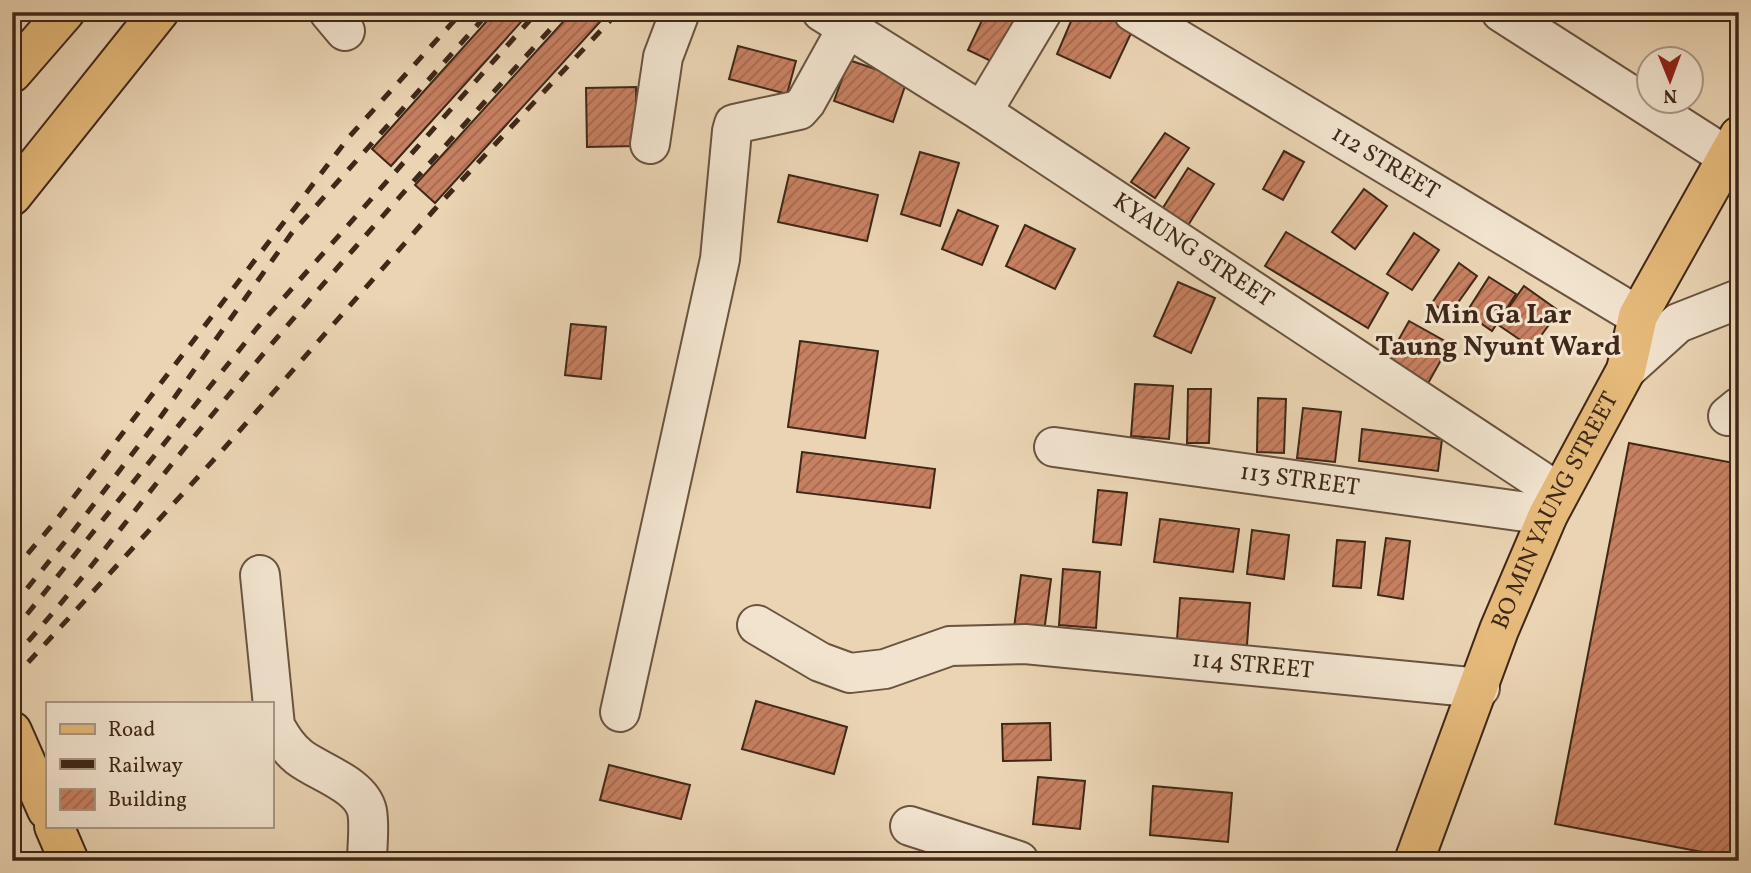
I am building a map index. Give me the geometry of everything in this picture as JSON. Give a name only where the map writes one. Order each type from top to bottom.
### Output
[{"type":"main road","points":[[17,58],[65,12]]},
{"type":"main road","points":[[12,196],[159,12]]},
{"type":"main road","name":"BO MIN YAUNG STREET","points":[[1414,861],[1499,631],[1554,504],[1626,370],[1638,316],[1732,146]]},
{"type":"main road","points":[[12,731],[46,808]]},
{"type":"main road","points":[[55,828],[69,861]]},
{"type":"street","points":[[650,144],[663,57],[680,12]]},
{"type":"street","points":[[982,112],[1042,12]]},
{"type":"street","name":"112 STREET","points":[[1133,12],[1638,316]]},
{"type":"street","points":[[1501,12],[1732,146]]},
{"type":"street","points":[[620,712],[720,259],[734,124],[799,110],[806,103],[842,18]]},
{"type":"street","name":"KYAUNG STREET","points":[[842,18],[1554,504]]},
{"type":"street","points":[[1626,370],[1678,323],[1739,299]]},
{"type":"street","name":"113 STREET","points":[[1054,447],[1554,504]]},
{"type":"street","points":[[260,575],[273,702]]},
{"type":"street","name":"114 STREET","points":[[757,625],[820,662],[850,673],[885,669],[950,646],[1025,644],[1480,688]]},
{"type":"street","points":[[273,706],[275,726],[288,746],[301,759],[345,785],[362,800],[367,811],[367,861]]},
{"type":"street","points":[[910,826],[1019,861]]},
{"type":"building","points":[[495,12],[530,12],[391,166],[372,149]]},
{"type":"building","points":[[572,12],[609,12],[435,203],[415,185]]},
{"type":"building","points":[[986,12],[1024,12],[999,65],[968,50]]},
{"type":"building","points":[[1075,12],[1102,12],[1134,27],[1110,78],[1057,54]]},
{"type":"building","points":[[738,46],[796,61],[787,94],[729,79]]},
{"type":"building","points":[[849,60],[907,80],[893,122],[834,101]]},
{"type":"building","points":[[636,87],[637,146],[587,147],[586,88]]},
{"type":"building","points":[[1165,133],[1189,148],[1155,198],[1131,182]]},
{"type":"building","points":[[1284,151],[1304,162],[1283,200],[1263,189]]},
{"type":"building","points":[[920,152],[959,163],[940,226],[901,214]]},
{"type":"building","points":[[1188,168],[1214,184],[1187,227],[1161,211]]},
{"type":"building","points":[[789,175],[878,195],[867,241],[778,222]]},
{"type":"building","points":[[1364,189],[1387,206],[1355,249],[1332,232]]},
{"type":"building","points":[[958,210],[998,226],[982,265],[942,249]]},
{"type":"building","points":[[1025,225],[1075,249],[1055,289],[1006,266]]},
{"type":"building","points":[[1286,232],[1388,293],[1368,328],[1265,266]]},
{"type":"building","points":[[1414,233],[1439,250],[1412,290],[1387,274]]},
{"type":"building","points":[[1459,263],[1477,276],[1449,315],[1432,303]]},
{"type":"building","points":[[1489,277],[1516,294],[1492,331],[1466,313]]},
{"type":"building","points":[[1178,282],[1215,298],[1191,353],[1154,336]]},
{"type":"building","points":[[1524,286],[1559,311],[1532,348],[1497,324]]},
{"type":"building","points":[[1409,321],[1450,344],[1426,387],[1385,364]]},
{"type":"building","points":[[571,324],[606,327],[601,379],[565,375]]},
{"type":"building","points":[[800,341],[878,351],[865,438],[788,427]]},
{"type":"building","points":[[1135,384],[1173,386],[1169,439],[1131,436]]},
{"type":"building","points":[[1188,389],[1211,389],[1209,443],[1187,443]]},
{"type":"building","points":[[1258,398],[1286,399],[1284,453],[1257,452]]},
{"type":"building","points":[[1303,408],[1341,412],[1335,462],[1297,458]]},
{"type":"building","points":[[1362,429],[1442,439],[1438,471],[1359,461]]},
{"type":"building","points":[[1629,443],[1739,464],[1739,859],[1555,824]]},
{"type":"building","points":[[802,452],[935,469],[930,508],[797,492]]},
{"type":"building","points":[[1098,490],[1127,493],[1121,545],[1093,542]]},
{"type":"building","points":[[1160,519],[1239,529],[1233,572],[1154,562]]},
{"type":"building","points":[[1252,530],[1289,535],[1284,579],[1247,574]]},
{"type":"building","points":[[1386,538],[1410,541],[1403,599],[1378,595]]},
{"type":"building","points":[[1337,540],[1365,542],[1361,588],[1333,586]]},
{"type":"building","points":[[1063,569],[1100,572],[1096,628],[1059,625]]},
{"type":"building","points":[[1021,575],[1051,579],[1044,632],[1014,628]]},
{"type":"building","points":[[1180,598],[1250,603],[1246,659],[1176,654]]},
{"type":"building","points":[[756,701],[847,727],[834,774],[742,749]]},
{"type":"building","points":[[1050,723],[1051,760],[1003,761],[1002,724]]},
{"type":"building","points":[[609,765],[690,785],[681,819],[600,800]]},
{"type":"building","points":[[1038,777],[1085,781],[1080,829],[1033,824]]},
{"type":"building","points":[[1153,786],[1232,793],[1228,842],[1150,835]]},
{"type":"railway","points":[[12,572],[54,523],[349,137],[462,12]]},
{"type":"railway","points":[[12,607],[162,415],[291,234],[489,12]]},
{"type":"railway","points":[[12,633],[257,328],[537,12]]},
{"type":"railway","points":[[12,659],[284,330],[566,12]]},
{"type":"railway","points":[[12,680],[220,453],[434,210],[618,12]]},
{"type":"district","name":"Min Ga Lar Taung Nyunt Ward","points":[[1498,331]]}]
